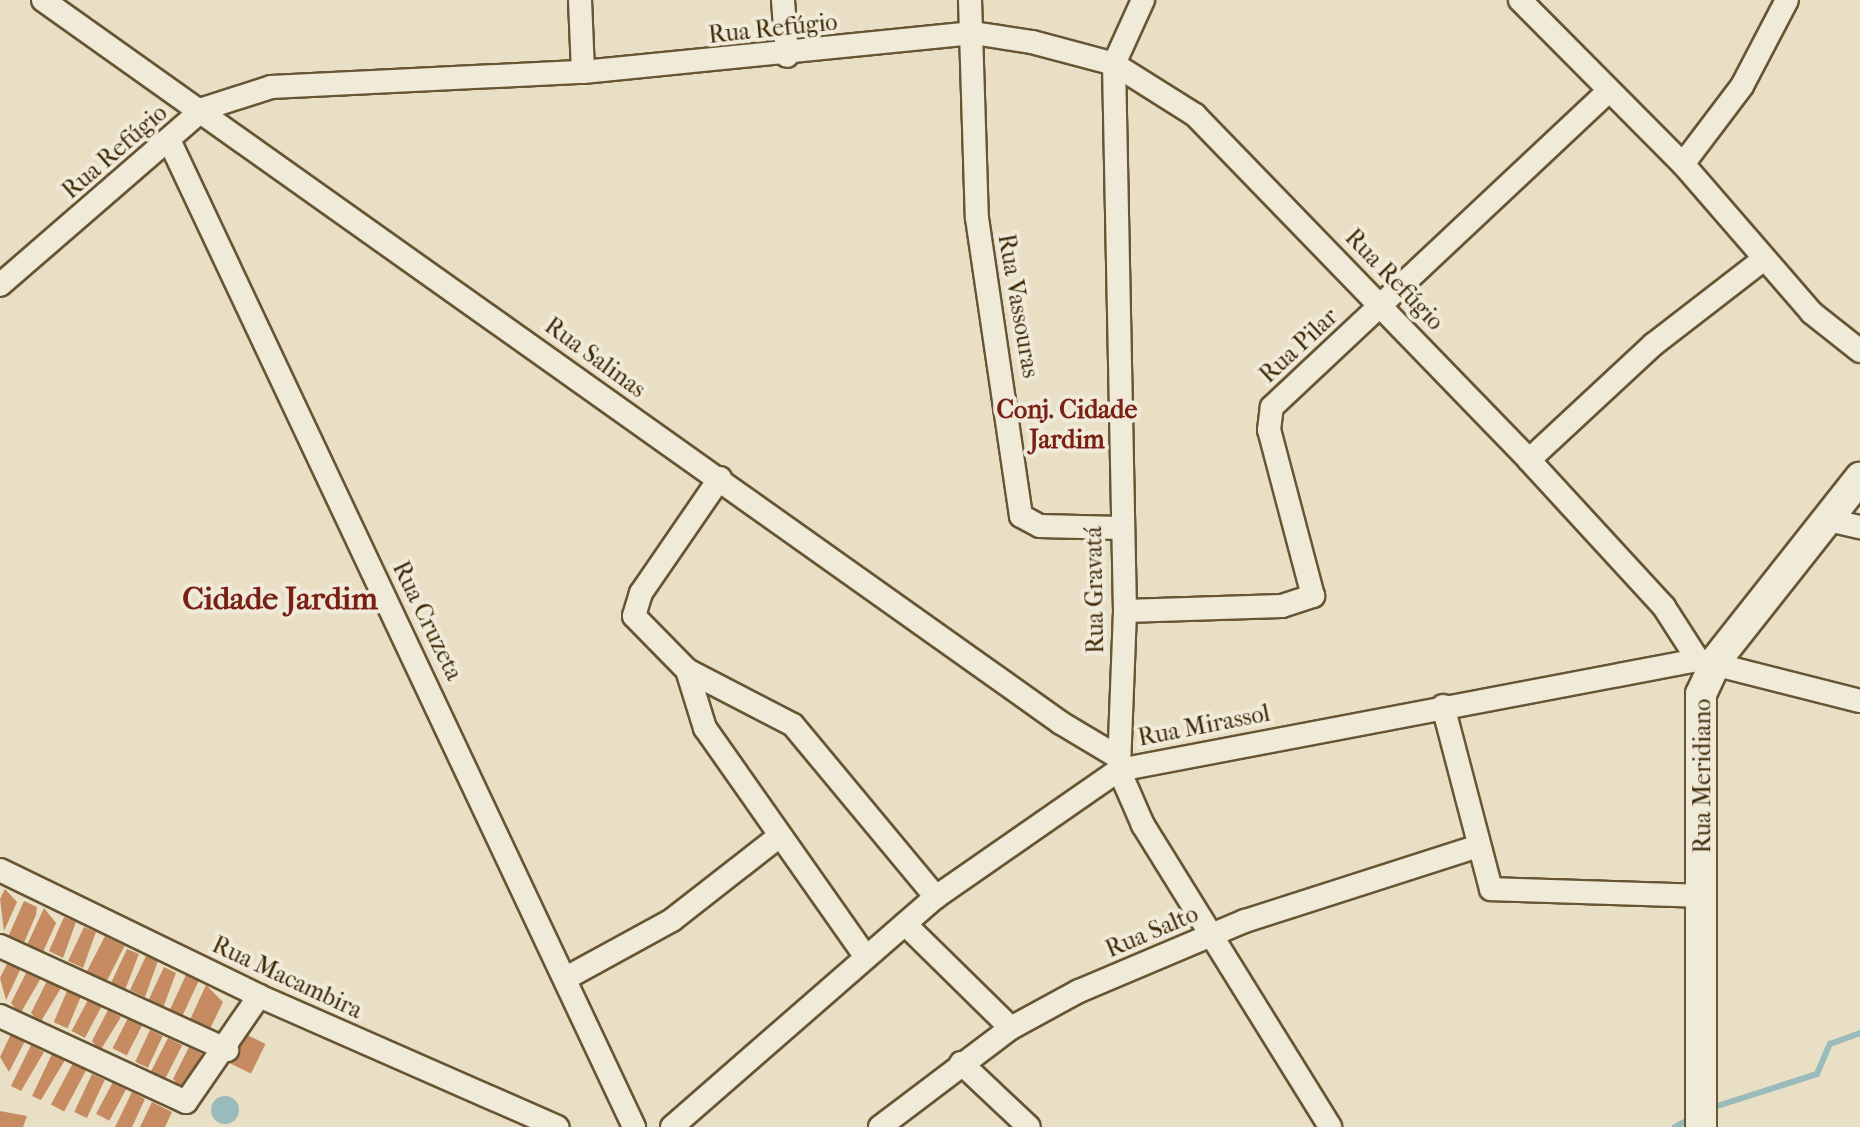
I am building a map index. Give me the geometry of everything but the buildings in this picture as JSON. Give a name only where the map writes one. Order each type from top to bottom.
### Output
[{"type":"street","points":[[580,0],[583,72]]},
{"type":"street","points":[[783,0],[787,56]]},
{"type":"street","name":"Rua Vassouras","points":[[970,0],[977,218],[1021,516],[1040,526],[1121,528]]},
{"type":"street","name":"Rua Gravatá","points":[[1143,0],[1114,64],[1125,611],[1119,763],[1143,825],[1330,1127]]},
{"type":"street","points":[[1520,0],[1683,164],[1831,332],[1860,351]]},
{"type":"street","points":[[1683,164],[1742,86],[1787,0]]},
{"type":"street","name":"Rua Salinas","points":[[49,2],[1119,763]]},
{"type":"street","name":"Rua Refúgio","points":[[0,285],[203,109],[311,80],[583,72],[787,56],[973,33],[1114,64],[1195,115],[1382,303],[1664,607],[1708,660]]},
{"type":"street","name":"Rua Pilar","points":[[1125,611],[1282,606],[1313,596],[1269,416],[1382,303],[1609,91]]},
{"type":"street","name":"Rua Cruzeta","points":[[169,140],[568,977],[634,1127]]},
{"type":"street","points":[[1529,460],[1654,344],[1764,259]]},
{"type":"street","points":[[720,478],[635,605],[640,626],[687,670],[793,725],[936,897]]},
{"type":"street","name":"Rua Meridiano","points":[[1701,1127],[1700,711],[1708,660],[1846,524],[1860,478]]},
{"type":"street","name":"Rua Mirassol","points":[[672,1127],[936,897],[1119,763],[1708,660],[1860,701]]},
{"type":"street","points":[[687,670],[694,708],[777,838],[866,957]]},
{"type":"street","points":[[1443,706],[1476,847],[1491,889],[1501,894],[1702,896]]},
{"type":"street","points":[[568,977],[685,912],[777,838]]},
{"type":"street","name":"Rua Salto","points":[[880,1127],[1011,1028],[1213,934],[1476,847]]},
{"type":"street","name":"Rua Macambira","points":[[0,870],[259,996],[557,1127]]},
{"type":"street","points":[[905,924],[1011,1028]]},
{"type":"street","points":[[0,946],[227,1050]]},
{"type":"street","points":[[0,1016],[186,1102],[227,1050],[259,996]]},
{"type":"street","points":[[961,1063],[1029,1127]]},
{"type":"water","points":[[225,1096],[235,1100],[239,1110],[235,1120],[225,1124],[215,1120],[211,1110],[215,1100]]},
{"type":"waterway","points":[[1711,1108],[1817,1074],[1830,1044],[1860,1033]]},
{"type":"waterway","points":[[1675,1127],[1690,1119]]},
{"type":"district","name":"Conj. Cidade Jardim","points":[[1067,425]]},
{"type":"district","name":"Cidade Jardim","points":[[280,599]]}]
